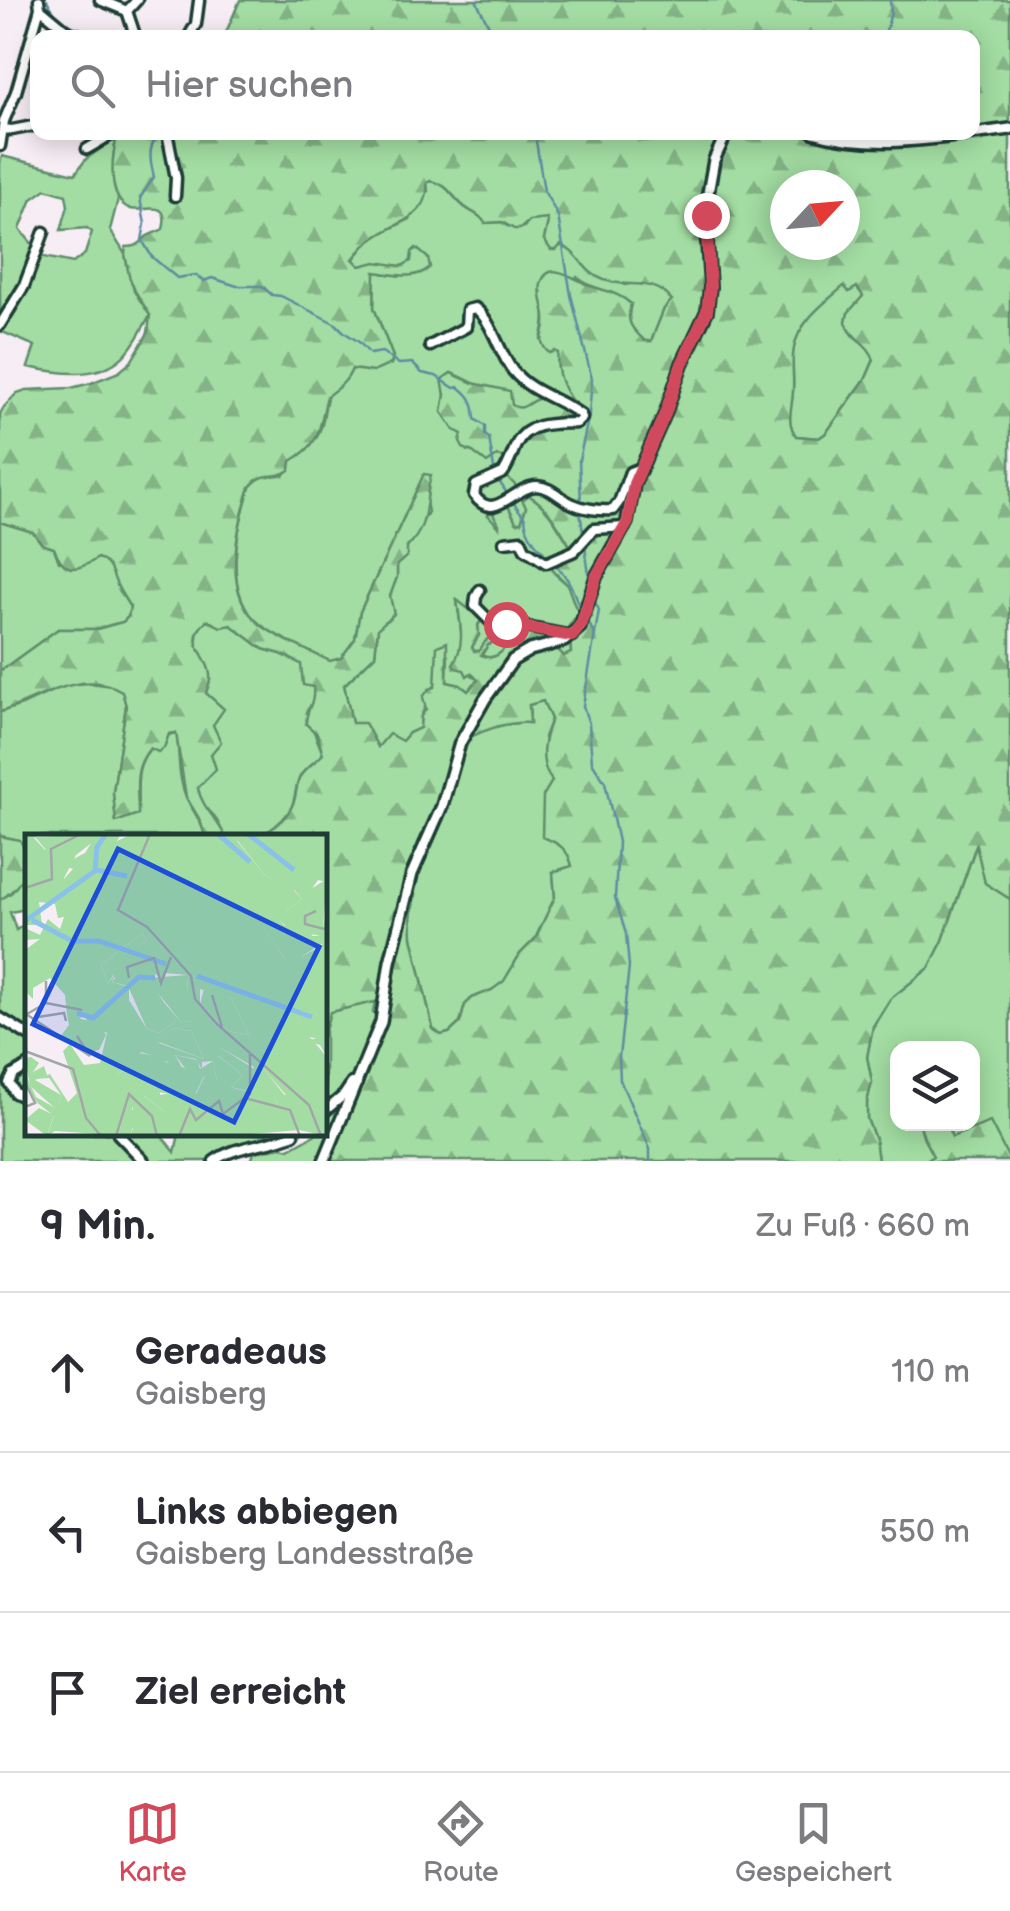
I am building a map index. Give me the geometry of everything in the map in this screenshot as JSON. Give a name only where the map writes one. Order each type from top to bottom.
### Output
[{"type":"main road","points":[[980,133],[1010,130]]},
{"type":"main road","points":[[324,1161],[381,1022],[403,907],[416,862],[442,806],[460,743],[485,698],[515,658],[562,642],[573,634],[585,617],[596,577],[625,527],[640,468],[707,311],[710,287],[706,215],[714,160],[723,140]]},
{"type":"main road","points":[[869,140],[915,140]]},
{"type":"street","points":[[100,0],[127,12],[133,30]]},
{"type":"street","points":[[127,12],[136,0]]},
{"type":"street","points":[[193,30],[198,0]]},
{"type":"street","points":[[32,30],[40,4],[68,30]]},
{"type":"street","points":[[0,146],[30,38]]},
{"type":"street","points":[[3,130],[30,127]]},
{"type":"street","points":[[88,149],[103,140]]},
{"type":"street","points":[[169,140],[176,196]]},
{"type":"street","points":[[0,325],[24,286],[44,232]]},
{"type":"street","points":[[430,346],[466,327],[468,310],[475,308],[483,314],[515,374],[534,390],[581,414],[577,423],[544,424],[528,430],[503,473],[476,485],[474,495],[480,503],[498,504],[535,486],[548,488],[576,505],[613,510],[620,502],[630,472],[640,468]]},
{"type":"street","points":[[504,542],[521,540],[525,548],[546,563],[574,551],[595,529],[625,527]]},
{"type":"street","points":[[480,590],[475,604],[489,622],[573,634]]},
{"type":"street","points":[[0,1018],[25,1032]]},
{"type":"street","points":[[25,1069],[9,1082],[14,1092],[25,1098]]},
{"type":"street","points":[[328,1108],[352,1083],[357,1083]]},
{"type":"street","points":[[120,1136],[138,1159]]},
{"type":"street","points":[[214,1161],[228,1152],[290,1136]]},
{"type":"green space","points":[[240,0],[1010,0],[1010,899],[985,883],[976,845],[943,940],[929,968],[890,999],[873,1026],[867,1057],[872,1082],[867,1119],[878,1161],[328,1161],[344,1121],[328,1126],[328,1109],[347,1093],[353,1094],[385,1016],[375,1015],[375,1002],[330,1012],[328,1020],[328,834],[263,834],[285,817],[302,773],[323,754],[317,734],[306,724],[313,687],[303,685],[301,664],[263,649],[231,625],[221,627],[207,620],[200,628],[196,642],[210,675],[206,693],[224,709],[213,725],[221,742],[211,754],[216,769],[198,788],[224,834],[204,834],[186,797],[176,733],[169,734],[164,748],[158,752],[150,748],[141,764],[137,779],[138,814],[116,822],[113,792],[126,706],[122,691],[91,682],[76,684],[0,712],[0,671],[58,629],[97,629],[128,617],[130,607],[103,561],[98,558],[72,568],[33,532],[0,522],[0,414],[4,407],[17,393],[26,390],[71,388],[119,372],[131,362],[148,333],[150,315],[135,291],[125,254],[126,247],[136,246],[163,229],[163,213],[154,208],[131,209],[123,204],[114,186],[117,140],[980,140],[980,30],[227,30]],"holes":[[[427,183],[436,183],[485,223],[502,222],[520,229],[529,221],[547,219],[544,240],[551,250],[561,245],[597,277],[656,288],[672,300],[664,309],[651,341],[645,341],[631,325],[631,304],[626,300],[562,272],[544,276],[540,289],[545,319],[542,343],[549,353],[558,353],[561,380],[575,404],[557,402],[581,412],[583,421],[576,426],[570,425],[571,410],[541,398],[516,407],[512,405],[510,391],[473,383],[451,373],[442,379],[442,412],[454,430],[462,434],[463,448],[487,463],[497,456],[509,458],[512,462],[507,477],[518,488],[540,485],[537,490],[533,488],[492,509],[488,515],[499,527],[493,514],[498,509],[508,506],[516,522],[521,522],[526,507],[522,500],[528,495],[543,506],[575,554],[573,558],[567,555],[551,569],[567,584],[575,606],[581,612],[590,612],[592,617],[574,619],[566,630],[570,632],[571,653],[564,656],[557,649],[561,636],[491,626],[490,629],[509,635],[500,653],[486,657],[481,655],[495,641],[487,639],[479,651],[474,651],[478,625],[485,622],[457,600],[461,641],[453,664],[478,680],[468,691],[447,682],[447,642],[437,646],[435,687],[423,697],[426,709],[420,728],[402,741],[389,734],[378,747],[365,723],[352,723],[344,685],[375,655],[378,628],[394,614],[390,596],[397,565],[407,556],[407,547],[423,522],[431,475],[424,474],[360,612],[355,639],[341,658],[330,661],[261,625],[240,596],[235,559],[250,487],[260,478],[290,470],[291,461],[309,448],[318,434],[327,396],[345,381],[352,369],[373,372],[391,364],[393,357],[374,308],[375,272],[418,274],[430,267],[428,258],[416,248],[411,261],[402,266],[376,262],[360,266],[353,259],[369,242],[418,211],[427,194]],[[844,286],[849,292],[857,287],[863,296],[848,313],[846,322],[874,360],[866,378],[826,433],[819,438],[796,436],[790,419],[797,339],[813,313]],[[543,701],[551,719],[543,751],[552,781],[543,796],[542,837],[562,847],[572,866],[553,872],[555,897],[535,939],[520,954],[504,981],[472,998],[465,1005],[460,1023],[441,1035],[433,1029],[412,937],[415,894],[408,878],[423,832],[439,807],[456,745],[492,728],[530,723],[529,705]]]},
{"type":"green space","points":[[116,140],[113,159],[118,199],[110,230],[125,254],[134,291],[150,315],[128,351],[107,367],[68,373],[28,367],[35,346],[0,331],[22,296],[39,256],[73,263],[85,254],[92,232],[87,228],[61,230],[68,206],[66,195],[46,189],[32,199],[20,229],[33,246],[33,254],[0,321],[0,163],[2,156],[75,174],[86,159]]},
{"type":"green space","points":[[433,181],[490,223],[524,227],[529,221],[547,219],[544,240],[567,247],[625,285],[651,286],[672,300],[664,309],[651,342],[636,333],[629,316],[631,304],[618,295],[577,277],[541,293],[545,316],[541,339],[558,353],[574,403],[583,415],[570,425],[571,410],[541,398],[516,408],[510,401],[459,376],[451,373],[443,379],[442,412],[462,434],[468,451],[487,462],[497,456],[509,458],[518,488],[540,485],[537,490],[492,509],[488,515],[495,521],[494,512],[508,506],[521,522],[526,507],[522,501],[528,495],[542,506],[574,552],[573,558],[554,573],[593,618],[566,630],[570,632],[571,654],[564,656],[556,649],[561,636],[491,626],[495,632],[510,635],[500,653],[486,657],[481,656],[488,646],[479,651],[472,647],[479,635],[480,622],[457,601],[461,640],[455,660],[478,679],[468,691],[447,682],[448,655],[421,716],[420,728],[402,741],[378,748],[352,723],[344,685],[375,655],[378,628],[397,577],[397,565],[428,512],[425,497],[430,476],[424,474],[360,612],[355,639],[341,658],[330,662],[269,630],[249,612],[237,579],[237,541],[250,487],[261,477],[284,475],[291,461],[317,437],[327,396],[352,368],[391,364],[393,357],[374,308],[375,272],[400,276],[411,261],[402,266],[359,266],[353,260],[380,234],[410,219],[428,191],[427,182]]},
{"type":"green space","points":[[844,285],[856,287],[864,295],[848,313],[846,322],[852,335],[871,349],[874,359],[866,378],[826,433],[819,438],[796,436],[790,419],[795,342],[812,314]]},
{"type":"green space","points":[[0,522],[33,532],[42,544],[54,548],[59,562],[98,558],[105,561],[130,607],[128,617],[97,629],[58,629],[0,671]]},
{"type":"green space","points":[[207,620],[221,627],[231,625],[263,649],[301,664],[313,686],[314,701],[306,712],[323,754],[301,775],[286,816],[264,833],[224,834],[199,800],[197,788],[211,754],[213,725],[196,645],[198,629]]},
{"type":"green space","points":[[90,683],[122,691],[126,706],[113,792],[116,821],[138,813],[138,776],[148,751],[177,733],[184,792],[204,834],[25,834],[25,849],[20,840],[0,836],[0,712],[65,685]]},
{"type":"green space","points":[[543,700],[551,719],[544,737],[552,781],[554,841],[568,852],[572,866],[553,872],[555,897],[535,939],[520,954],[504,982],[472,998],[465,1005],[460,1023],[441,1035],[433,1029],[412,937],[415,894],[408,878],[423,832],[439,807],[456,745],[492,728],[530,723],[529,705]]},
{"type":"green space","points":[[0,836],[20,840],[25,870],[15,888],[0,900]]},
{"type":"green space","points":[[977,843],[985,883],[1010,899],[1010,1161],[990,1123],[980,1127],[980,1041],[890,1041],[890,1131],[922,1131],[933,1156],[925,1161],[878,1161],[867,1119],[872,1082],[867,1057],[873,1027],[890,999],[929,968],[943,940]]},
{"type":"green space","points":[[25,874],[25,909],[10,912],[16,930],[25,924],[25,1136],[162,1136],[175,1152],[179,1136],[289,1136],[235,1151],[219,1161],[0,1161],[0,900],[12,892]]},
{"type":"green space","points":[[376,1001],[382,1014],[353,1095],[328,1110],[328,1017],[329,1012]]},
{"type":"green space","points":[[344,1120],[328,1161],[247,1161],[254,1152],[289,1149],[312,1136],[328,1136],[328,1126]]},
{"type":"green space","points":[[990,1122],[1010,1161],[925,1161],[933,1156],[922,1131],[949,1131],[952,1137],[980,1131],[980,1126]]},
{"type":"waterway","points":[[47,0],[67,24],[87,30]]},
{"type":"waterway","points":[[476,0],[491,30]]},
{"type":"waterway","points":[[886,30],[890,0]]},
{"type":"waterway","points":[[155,140],[151,152],[154,177],[140,198],[145,224],[142,240],[152,257],[177,278],[195,275],[204,281],[212,278],[237,286],[262,286],[272,295],[336,324],[370,354],[382,352],[399,364],[412,363],[422,373],[459,387],[472,401],[475,419],[485,426],[495,475],[508,495]]},
{"type":"waterway","points":[[536,140],[544,191],[558,216],[571,295],[592,379],[579,460],[581,503]]},
{"type":"waterway","points":[[512,501],[525,518],[536,544],[562,571],[581,610]]},
{"type":"waterway","points":[[580,511],[590,582]]},
{"type":"waterway","points":[[594,600],[599,610],[583,706],[589,724],[592,762],[605,782],[618,842],[615,898],[626,934],[629,967],[620,1080],[650,1149],[650,1161]]},
{"type":"waterway","points":[[588,621],[595,636]]},
{"type":"route","points":[[506,624],[572,636],[582,623],[599,571],[628,522],[634,484],[707,311],[710,287],[706,215]]}]
